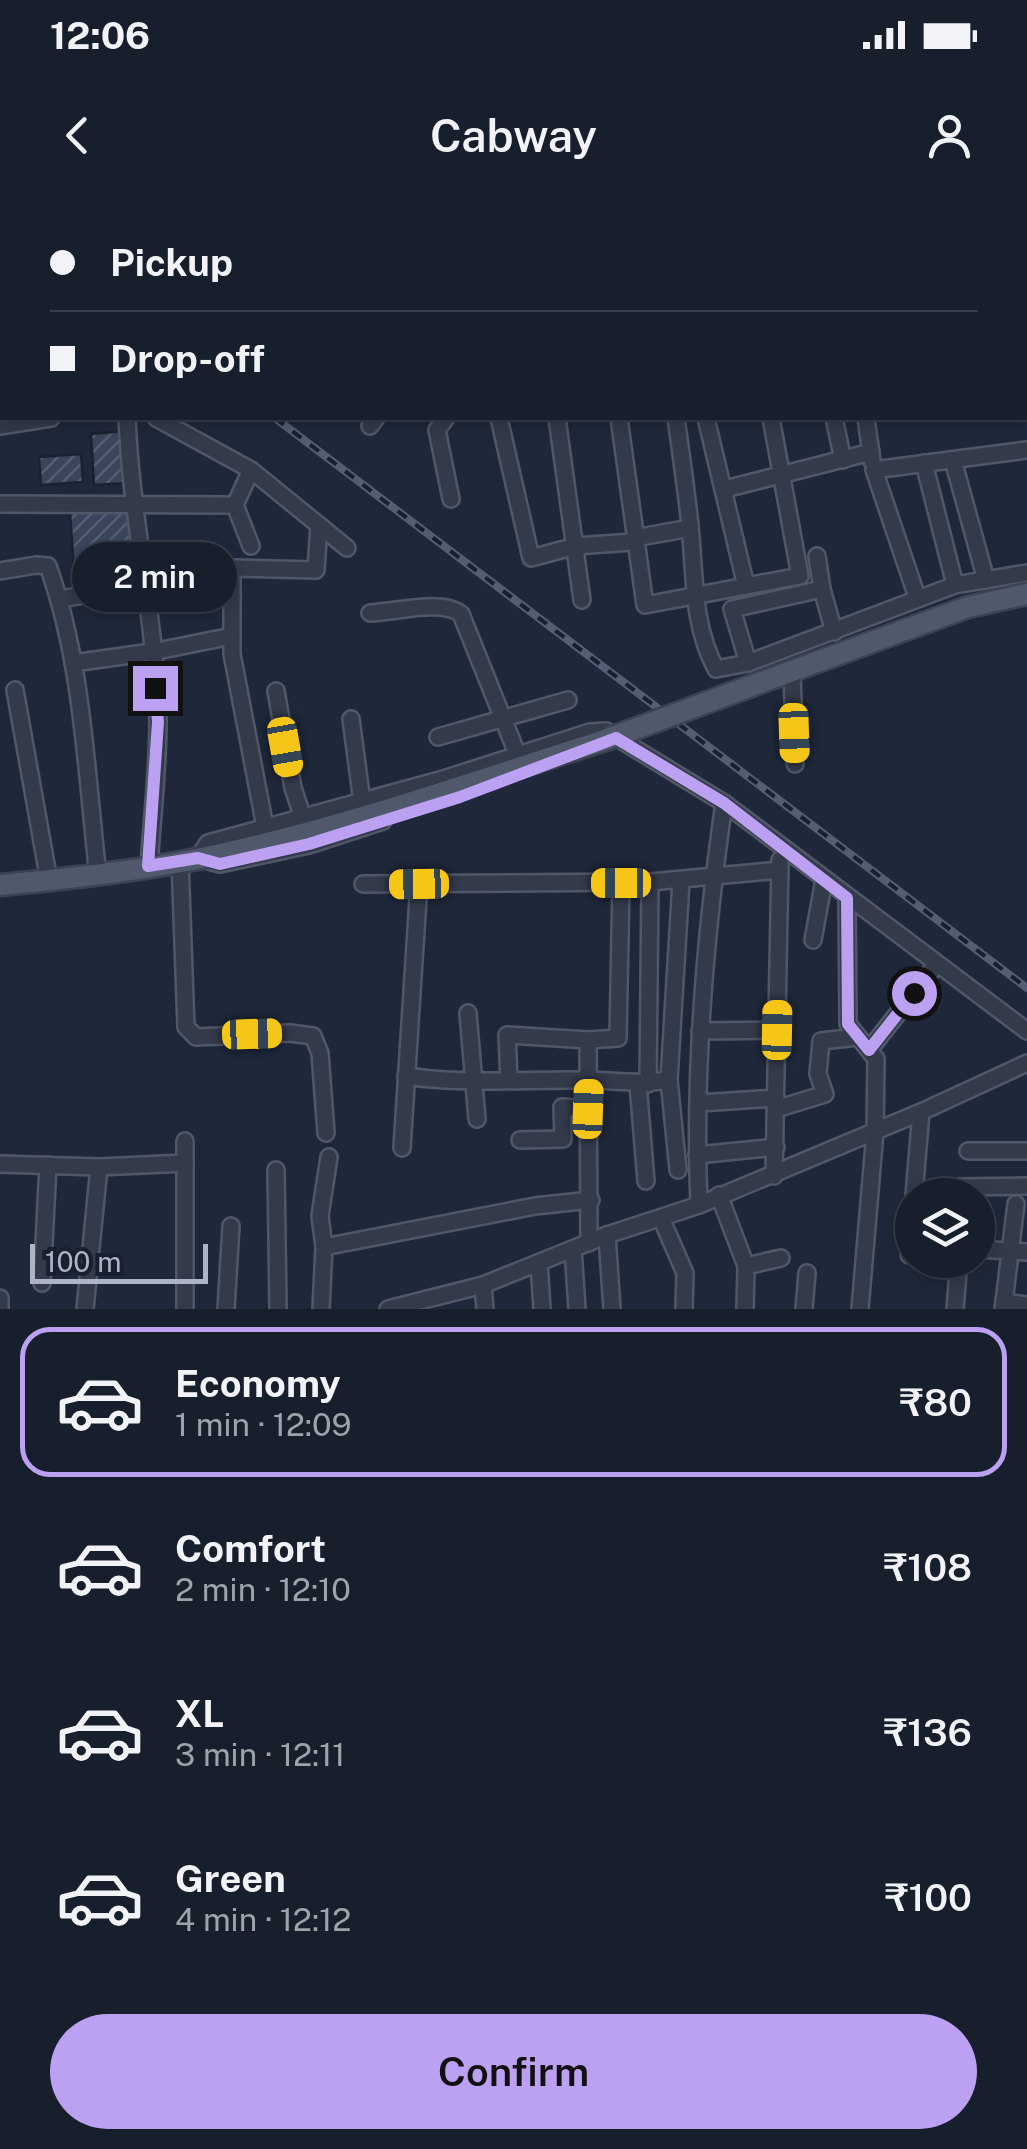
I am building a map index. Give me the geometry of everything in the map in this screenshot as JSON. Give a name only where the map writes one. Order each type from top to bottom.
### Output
[{"type":"main road","points":[[0,885],[189,860],[373,813],[612,739],[968,607],[1027,594]]},
{"type":"street","points":[[0,426],[38,420]]},
{"type":"street","points":[[127,420],[134,504],[147,584],[158,722],[148,866]]},
{"type":"street","points":[[160,420],[250,470],[347,548]]},
{"type":"street","points":[[445,420],[438,430],[451,499]]},
{"type":"street","points":[[499,420],[531,558],[576,546],[632,542],[635,538],[690,528]]},
{"type":"street","points":[[557,420],[582,600]]},
{"type":"street","points":[[620,420],[645,605],[800,576],[772,420]]},
{"type":"street","points":[[676,420],[694,595],[708,654],[716,670],[748,663],[956,584],[1027,573]]},
{"type":"street","points":[[707,420],[746,586]]},
{"type":"street","points":[[834,420],[843,460]]},
{"type":"street","points":[[866,420],[874,470],[916,598]]},
{"type":"street","points":[[874,470],[1027,450]]},
{"type":"street","points":[[725,488],[871,452]]},
{"type":"street","points":[[953,460],[986,580]]},
{"type":"street","points":[[924,463],[956,584]]},
{"type":"street","points":[[250,470],[235,505],[251,546]]},
{"type":"street","points":[[0,504],[235,505]]},
{"type":"street","points":[[265,827],[232,636],[232,568],[316,570],[319,525]]},
{"type":"street","points":[[818,556],[834,632]]},
{"type":"street","points":[[0,571],[48,566],[60,599],[73,663],[98,875]]},
{"type":"street","points":[[60,599],[147,584]]},
{"type":"street","points":[[748,663],[732,609],[822,589]]},
{"type":"street","points":[[370,614],[451,606],[467,625],[518,756]]},
{"type":"street","points":[[73,663],[232,636]]},
{"type":"street","points":[[792,672],[795,764]]},
{"type":"street","points":[[16,690],[49,880]]},
{"type":"street","points":[[276,691],[302,818]]},
{"type":"street","points":[[438,737],[568,700]]},
{"type":"street","points":[[351,720],[362,802]]},
{"type":"street","points":[[326,1134],[320,1053],[313,1036],[290,1033],[196,1037],[186,1027],[189,860],[208,843],[362,802],[590,732],[606,731],[612,739],[724,803],[1027,1031]]},
{"type":"street","points":[[700,1205],[700,1031],[724,803]]},
{"type":"street","points":[[774,1176],[780,846]]},
{"type":"street","points":[[363,884],[621,883],[714,879],[780,870]]},
{"type":"street","points":[[678,1170],[668,1080],[681,880]]},
{"type":"street","points":[[812,940],[824,880]]},
{"type":"street","points":[[646,1181],[643,1084],[650,882]]},
{"type":"street","points":[[509,1080],[507,1035],[618,1038],[621,883]]},
{"type":"street","points":[[402,1148],[419,884]]},
{"type":"street","points":[[847,898],[848,1024],[876,1059],[875,1132],[860,1309]]},
{"type":"street","points":[[869,1050],[936,964]]},
{"type":"street","points":[[468,1013],[476,1119]]},
{"type":"street","points":[[700,1031],[777,1030]]},
{"type":"street","points":[[700,1103],[776,1104],[825,1094],[818,1074],[821,1041],[858,1037]]},
{"type":"street","points":[[588,1040],[589,1243]]},
{"type":"street","points":[[388,1309],[436,1304],[607,1234],[700,1205],[1027,1063]]},
{"type":"street","points":[[406,1076],[438,1081],[589,1080],[643,1084],[668,1080]]},
{"type":"street","points":[[520,1140],[562,1140],[562,1107],[588,1109]]},
{"type":"street","points":[[915,1178],[921,1112]]},
{"type":"street","points":[[185,1141],[185,1309]]},
{"type":"street","points":[[697,1155],[776,1147]]},
{"type":"street","points":[[968,1150],[1027,1151]]},
{"type":"street","points":[[321,1309],[324,1247],[320,1216],[329,1157]]},
{"type":"street","points":[[0,1164],[99,1167],[185,1163]]},
{"type":"street","points":[[42,1283],[48,1166]]},
{"type":"street","points":[[85,1309],[99,1167]]},
{"type":"street","points":[[276,1170],[278,1309]]},
{"type":"street","points":[[995,1186],[1027,1186]]},
{"type":"street","points":[[719,1195],[746,1266],[745,1309]]},
{"type":"street","points":[[324,1247],[535,1206],[591,1200]]},
{"type":"street","points":[[1016,1204],[1018,1251],[1004,1306],[1027,1305]]},
{"type":"street","points":[[661,1218],[685,1273],[684,1309]]},
{"type":"street","points":[[226,1309],[231,1226]]},
{"type":"street","points":[[607,1234],[612,1309]]},
{"type":"street","points":[[573,1249],[577,1309]]},
{"type":"street","points":[[746,1266],[781,1258]]},
{"type":"street","points":[[539,1263],[542,1309]]},
{"type":"street","points":[[804,1309],[806,1273]]},
{"type":"street","points":[[955,1309],[958,1278]]},
{"type":"street","points":[[483,1285],[484,1309]]},
{"type":"street","points":[[0,1298],[0,1306]]},
{"type":"building","points":[[124,431],[127,483],[94,485],[91,434]]},
{"type":"building","points":[[81,454],[83,482],[41,485],[39,457]]},
{"type":"building","points":[[129,509],[133,566],[74,570],[70,513]]},
{"type":"railway","points":[[278,420],[1027,988]]},
{"type":"route","points":[[155,688],[158,722],[148,866],[198,858],[220,864],[309,844],[460,797],[616,738],[724,803],[847,898],[848,1024],[869,1050],[914,993]]}]
